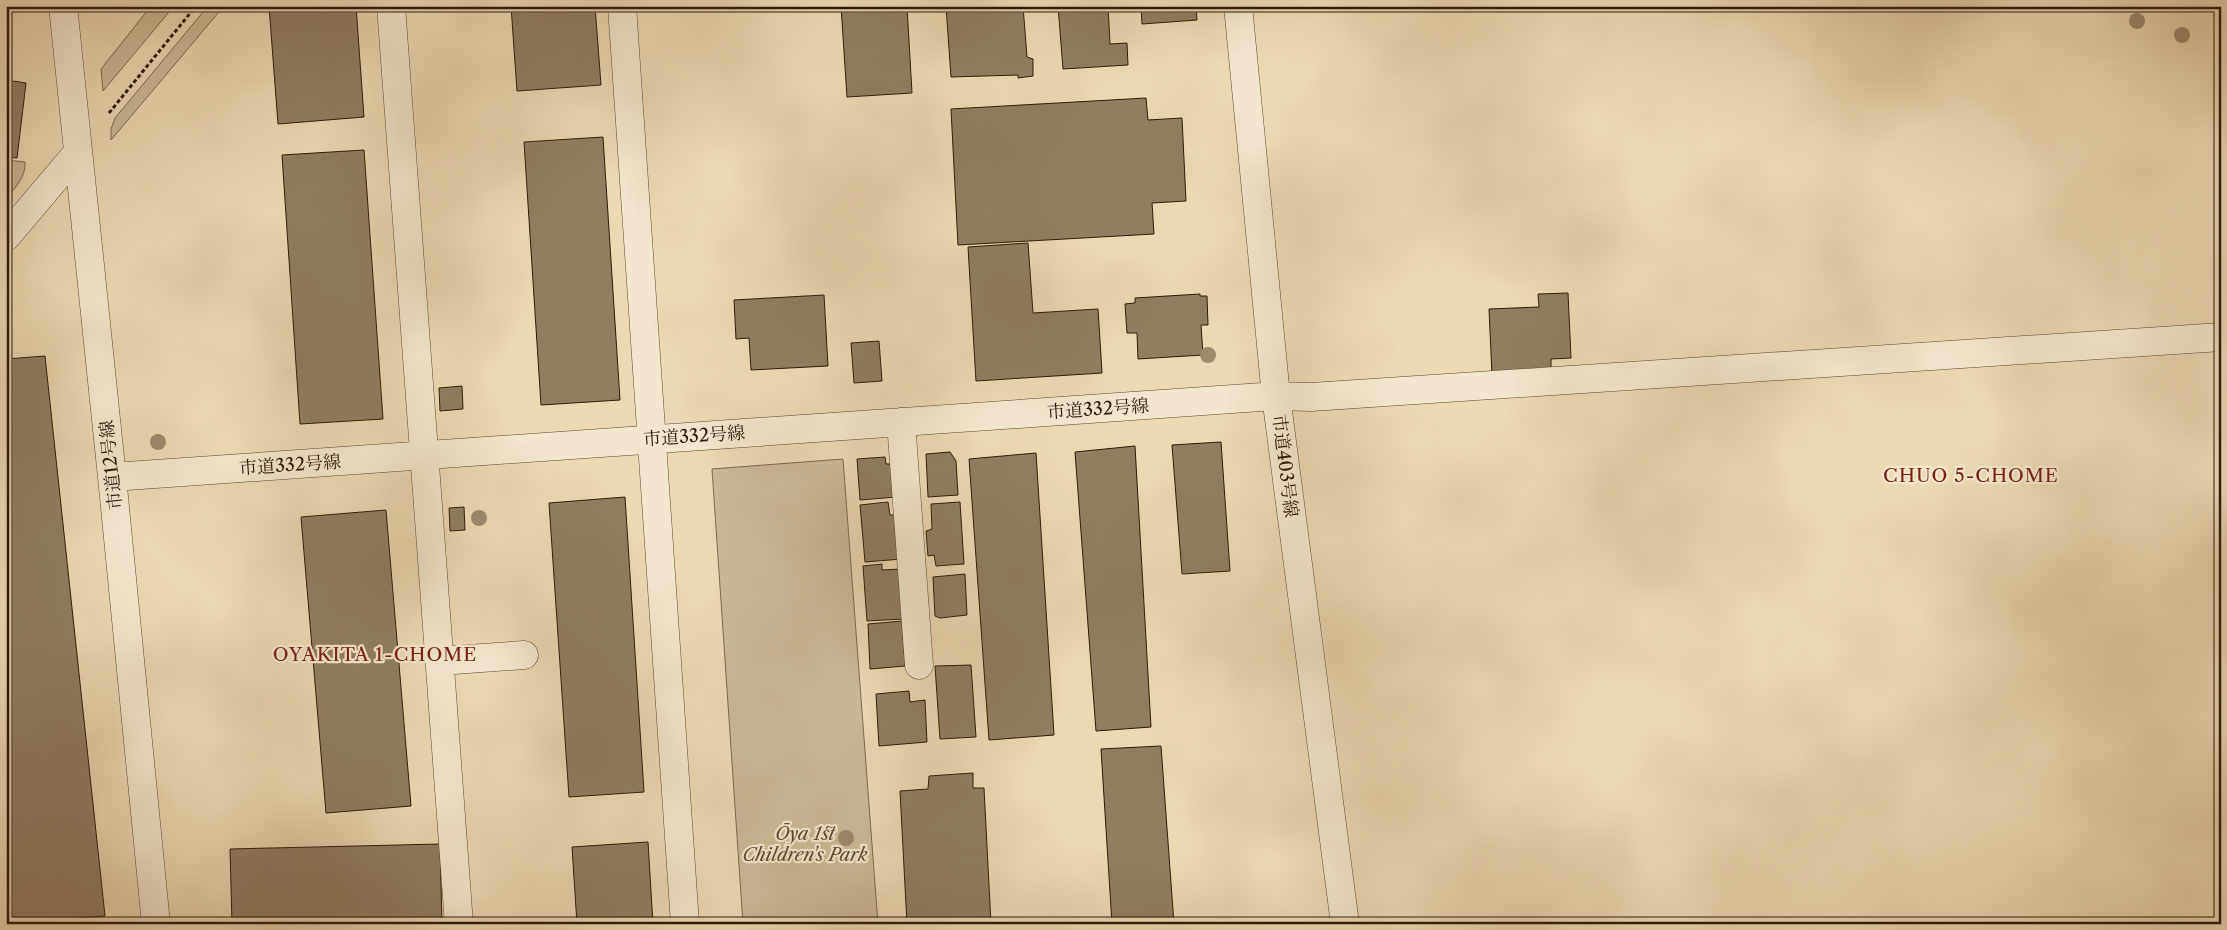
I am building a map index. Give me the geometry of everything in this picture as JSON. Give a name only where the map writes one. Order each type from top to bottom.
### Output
[{"type":"street","name":"市道12号線","points":[[63,6],[156,924]]},
{"type":"street","points":[[391,6],[459,924]]},
{"type":"street","points":[[622,6],[685,924]]},
{"type":"street","name":"市道403号線","points":[[1238,6],[1276,396],[1345,924]]},
{"type":"street","points":[[6,237],[78,152]]},
{"type":"street","name":"市道332号線","points":[[112,477],[1276,396],[1311,397],[2221,336]]},
{"type":"street","points":[[901,422],[918,665]]},
{"type":"street","points":[[440,661],[524,655]]},
{"type":"path","points":[[78,152],[196,6]]},
{"type":"green space","points":[[151,6],[174,6],[103,91],[101,69]]},
{"type":"green space","points":[[208,6],[224,6],[111,140],[111,129],[115,118]]},
{"type":"green space","points":[[6,160],[25,162],[25,167],[22,177],[6,199]]},
{"type":"green space","name":"Ōya 1st Children's Park","points":[[843,459],[878,924],[743,924],[712,469]]},
{"type":"building","points":[[269,6],[356,6],[364,117],[278,124]]},
{"type":"building","points":[[511,6],[595,6],[601,85],[517,91]]},
{"type":"building","points":[[841,6],[907,6],[912,93],[847,97]]},
{"type":"building","points":[[946,6],[1023,6],[1027,57],[1033,59],[1033,76],[1018,78],[1018,75],[951,77]]},
{"type":"building","points":[[1058,6],[1108,6],[1110,44],[1127,43],[1128,65],[1063,69]]},
{"type":"building","points":[[1141,6],[1196,6],[1197,20],[1142,24]]},
{"type":"building","points":[[6,80],[26,83],[17,158],[6,157]]},
{"type":"building","points":[[1146,98],[1148,120],[1182,118],[1186,201],[1152,203],[1154,234],[958,245],[951,109]]},
{"type":"building","points":[[603,137],[620,400],[541,405],[524,142]]},
{"type":"building","points":[[364,150],[383,419],[300,424],[282,155]]},
{"type":"building","points":[[1028,243],[1033,313],[1098,309],[1102,373],[976,381],[968,247]]},
{"type":"building","points":[[1568,293],[1571,358],[1551,359],[1551,372],[1492,375],[1489,309],[1539,307],[1538,294]]},
{"type":"building","points":[[1200,294],[1200,296],[1207,296],[1208,325],[1201,325],[1203,355],[1138,359],[1137,333],[1127,333],[1125,304],[1135,303],[1135,298]]},
{"type":"building","points":[[824,295],[828,366],[751,370],[749,338],[736,339],[734,300]]},
{"type":"building","points":[[879,341],[882,381],[854,383],[851,343]]},
{"type":"building","points":[[45,356],[105,916],[6,924],[6,359]]},
{"type":"building","points":[[462,386],[463,409],[440,411],[439,388]]},
{"type":"building","points":[[1221,442],[1230,571],[1182,574],[1172,445]]},
{"type":"building","points":[[1135,446],[1151,727],[1096,731],[1075,452]]},
{"type":"building","points":[[950,452],[956,461],[958,495],[928,497],[926,454]]},
{"type":"building","points":[[1036,453],[1054,735],[989,740],[969,459]]},
{"type":"building","points":[[885,457],[886,464],[894,464],[896,497],[860,500],[857,459]]},
{"type":"building","points":[[625,497],[644,792],[569,797],[549,503]]},
{"type":"building","points":[[888,502],[890,515],[898,515],[902,559],[865,562],[860,505]]},
{"type":"building","points":[[960,502],[964,564],[936,566],[934,555],[928,556],[926,531],[932,529],[931,504]]},
{"type":"building","points":[[464,507],[465,530],[450,531],[449,508]]},
{"type":"building","points":[[386,510],[411,806],[326,813],[301,517]]},
{"type":"building","points":[[882,564],[882,570],[901,569],[904,619],[867,621],[863,566]]},
{"type":"building","points":[[965,574],[967,615],[940,618],[935,616],[933,577]]},
{"type":"building","points":[[902,621],[905,666],[870,669],[868,624]]},
{"type":"building","points":[[971,665],[976,737],[940,739],[935,666]]},
{"type":"building","points":[[909,691],[910,702],[925,700],[927,742],[879,746],[876,694]]},
{"type":"building","points":[[1161,746],[1174,924],[1112,924],[1101,749]]},
{"type":"building","points":[[973,773],[973,788],[984,788],[991,924],[907,924],[900,791],[928,789],[929,776]]},
{"type":"building","points":[[648,842],[653,924],[577,924],[572,847]]},
{"type":"building","points":[[440,844],[442,924],[232,924],[230,849]]},
{"type":"district","name":"CHUO 5-CHOME","points":[[1971,475]]},
{"type":"district","name":"OYAKITA 1-CHOME","points":[[375,654]]}]
